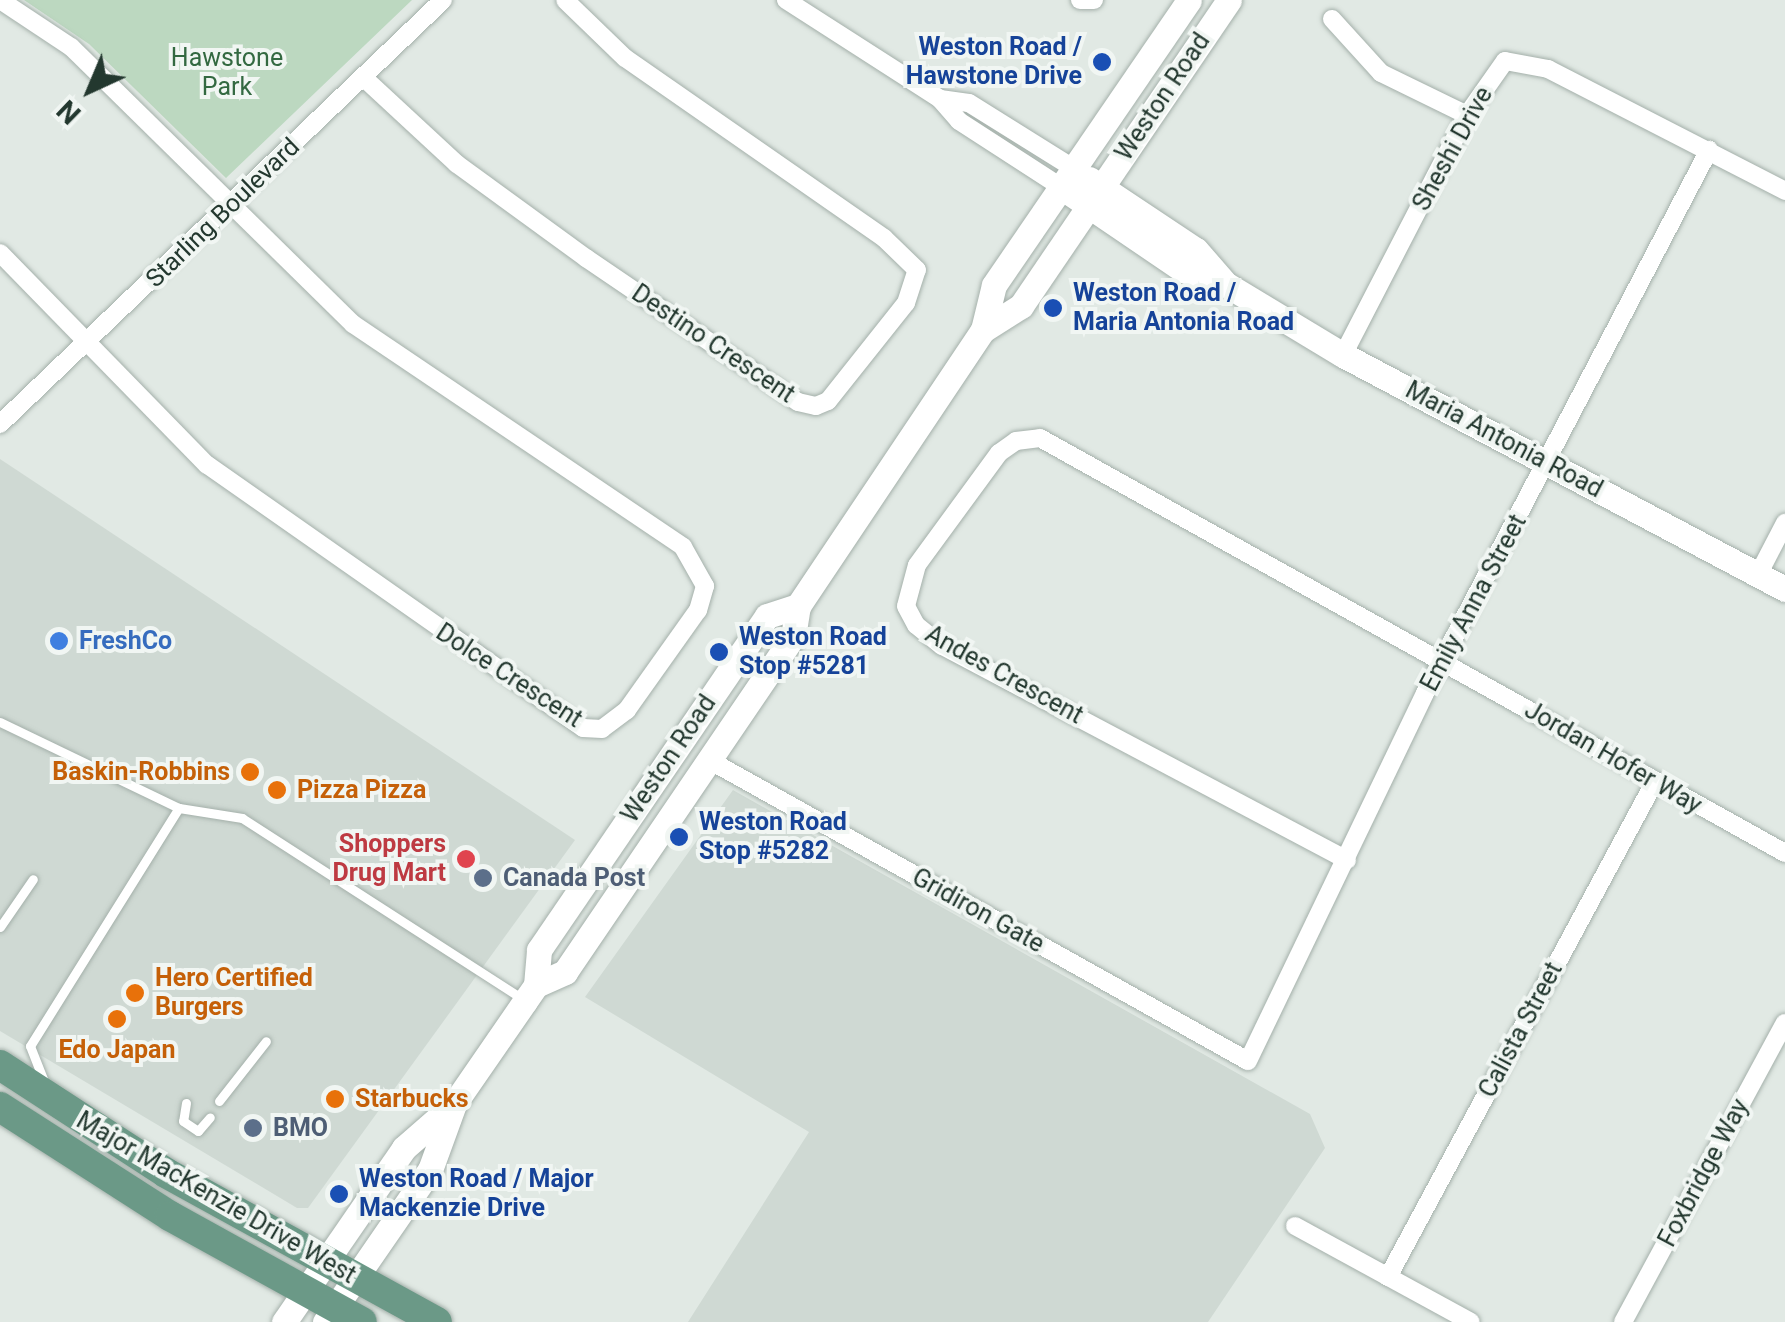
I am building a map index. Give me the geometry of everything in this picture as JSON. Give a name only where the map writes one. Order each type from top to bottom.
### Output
[{"type":"main road","name":"Weston Road","points":[[530,993],[565,972],[793,637],[798,606],[983,330],[994,285],[1188,0]]},
{"type":"main road","name":"Weston Road","points":[[983,330],[1020,306],[1229,0]]},
{"type":"main road","name":"Maria Antonia Road","points":[[1067,177],[1183,270],[1227,285],[1343,355],[1785,589]]},
{"type":"main road","name":"Weston Road","points":[[284,1322],[404,1148],[454,1104],[530,993],[539,950],[767,616],[798,606]]},
{"type":"main road","name":"Major MacKenzie Drive West","points":[[0,1066],[52,1103],[437,1322]]},
{"type":"main road","name":"Weston Road","points":[[330,1314],[430,1170],[454,1104]]},
{"type":"main road","name":"Major MacKenzie Drive West","points":[[0,1107],[112,1182],[306,1291],[330,1314],[362,1322]]},
{"type":"street","points":[[0,0],[70,47],[231,206]]},
{"type":"street","name":"Starling Boulevard","points":[[0,424],[443,0]]},
{"type":"street","name":"Destino Crescent","points":[[364,78],[457,164],[586,258],[798,402],[816,406],[828,401],[906,303],[916,270],[884,238],[625,58],[566,0]]},
{"type":"street","points":[[786,0],[940,99],[969,103],[1067,177]]},
{"type":"street","points":[[1080,0],[1094,0]]},
{"type":"street","points":[[1332,19],[1381,73],[1467,115]]},
{"type":"street","name":"Sheshi Drive","points":[[1343,355],[1467,115],[1505,61],[1525,60],[1785,191]]},
{"type":"street","name":"Emily Anna Street","points":[[1248,1061],[1443,660],[1709,150]]},
{"type":"street","name":"Dolce Crescent","points":[[88,341],[207,465],[583,728],[616,721],[698,610],[705,586],[699,567],[683,547],[353,324],[231,206]]},
{"type":"street","points":[[0,253],[88,341]]},
{"type":"street","name":"Andes Crescent","points":[[1346,860],[942,646],[916,624],[906,606],[917,565],[999,453],[1016,441],[1040,438],[1443,660]]},
{"type":"street","points":[[1758,575],[1785,522]]},
{"type":"street","name":"Jordan Hofer Way","points":[[1443,660],[1654,783],[1785,853]]},
{"type":"street","name":"Gridiron Gate","points":[[709,760],[1248,1061]]},
{"type":"street","name":"Calista Street","points":[[1388,1276],[1654,783]]},
{"type":"street","name":"Foxbridge Way","points":[[1623,1322],[1785,1023]]},
{"type":"street","points":[[1294,1226],[1471,1322]]},
{"type":"lane","points":[[0,722],[179,808],[242,818],[530,993]]},
{"type":"lane","points":[[52,1103],[30,1046],[179,808]]},
{"type":"lane","points":[[0,927],[33,880]]},
{"type":"lane","points":[[219,1101],[266,1042]]},
{"type":"lane","points":[[186,1103],[183,1121],[198,1131],[210,1117]]},
{"type":"shaded area","points":[[0,459],[575,840],[308,1208],[297,1208],[0,1031]]},
{"type":"shaded area","points":[[733,790],[1310,1114],[1325,1148],[1208,1322],[688,1322],[809,1132],[585,997]]},
{"type":"green space","name":"Hawstone Park","points":[[24,0],[412,0],[226,178],[89,44]]},
{"type":"place","name":"Weston Road / Hawstone Drive","points":[[1102,62]]},
{"type":"place","name":"Weston Road / Maria Antonia Road","points":[[1053,308]]},
{"type":"place","name":"FreshCo","points":[[59,641]]},
{"type":"place","name":"Weston Road Stop #5281","points":[[719,652]]},
{"type":"place","name":"Baskin-Robbins","points":[[250,772]]},
{"type":"place","name":"Pizza Pizza","points":[[277,790]]},
{"type":"place","name":"Weston Road Stop #5282","points":[[679,837]]},
{"type":"place","name":"Shoppers Drug Mart","points":[[466,859]]},
{"type":"place","name":"Canada Post","points":[[483,878]]},
{"type":"place","name":"Hero Certified Burgers","points":[[135,993]]},
{"type":"place","name":"Edo Japan","points":[[117,1019]]},
{"type":"place","name":"Starbucks","points":[[335,1099]]},
{"type":"place","name":"BMO","points":[[253,1128]]},
{"type":"place","name":"Weston Road / Major Mackenzie Drive","points":[[339,1194]]}]
